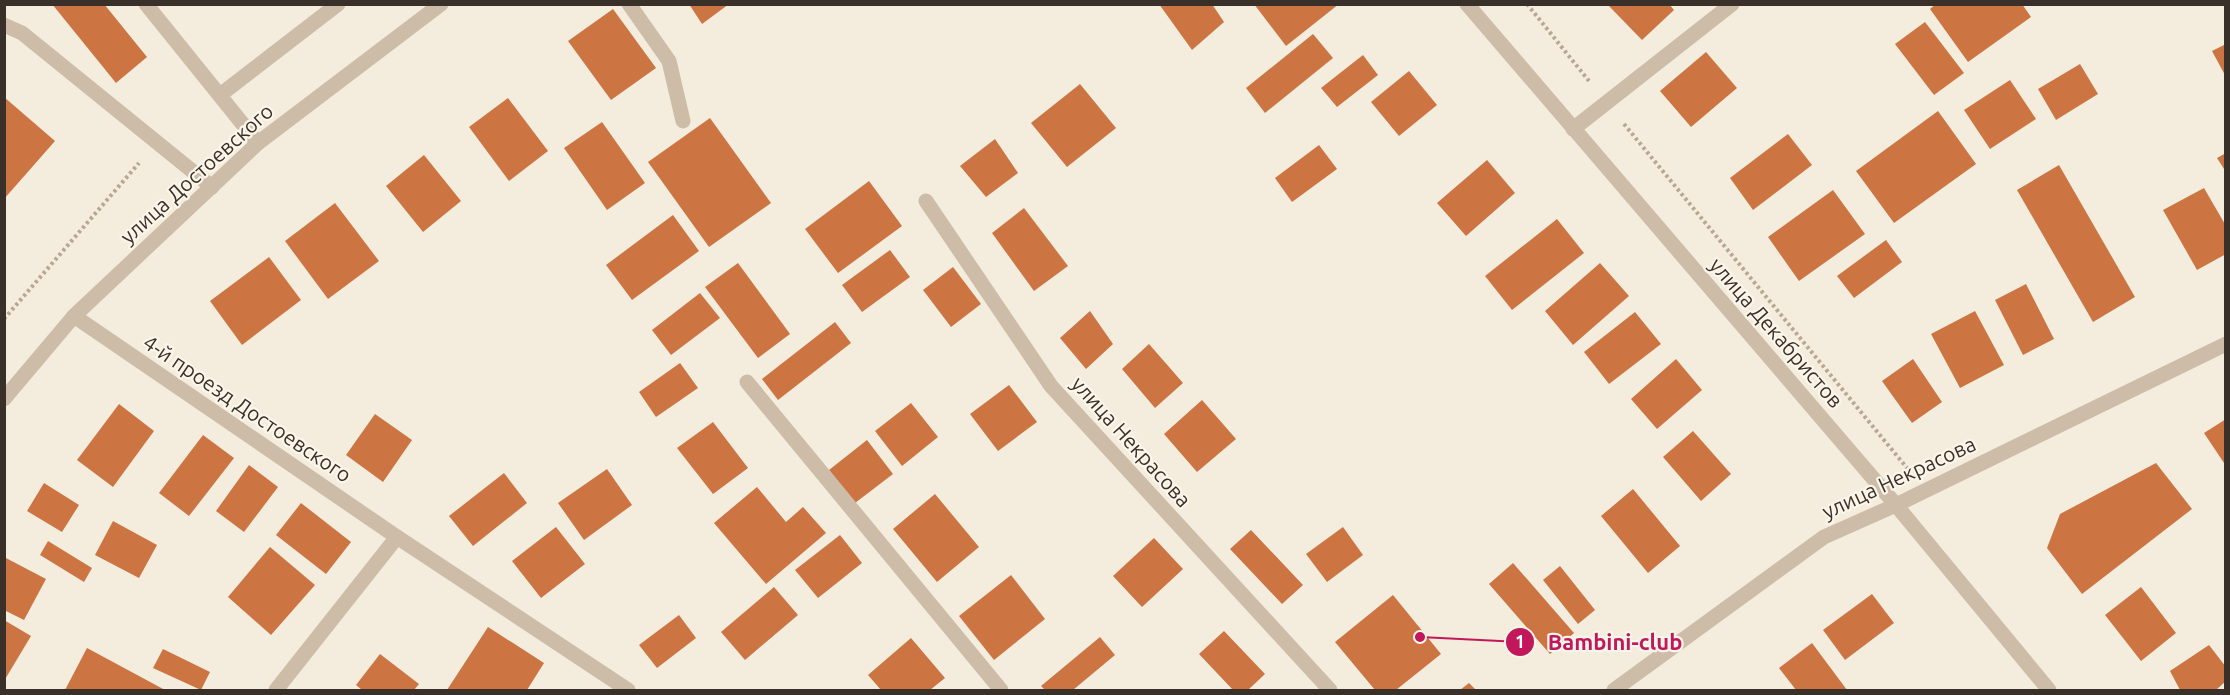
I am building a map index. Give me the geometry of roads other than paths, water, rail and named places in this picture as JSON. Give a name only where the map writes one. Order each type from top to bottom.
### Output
[{"type":"street","points":[[146,4],[258,143]]},
{"type":"street","points":[[220,95],[338,4]]},
{"type":"street","name":"улица Достоевского","points":[[4,399],[74,316],[258,143],[441,4]]},
{"type":"street","points":[[629,4],[669,61],[683,121]]},
{"type":"street","name":"улица Декабристов","points":[[1467,4],[1896,505],[2049,690]]},
{"type":"street","points":[[1572,129],[1732,4]]},
{"type":"street","points":[[4,25],[22,33],[212,187]]},
{"type":"street","name":"улица Некрасова","points":[[926,201],[1051,386],[1330,690]]},
{"type":"street","name":"4-й проезд Достоевского","points":[[74,316],[397,537],[628,690]]},
{"type":"street","name":"улица Некрасова","points":[[1614,690],[1824,537],[1896,505],[2226,344]]},
{"type":"street","points":[[747,382],[1001,690]]},
{"type":"street","points":[[276,690],[397,537]]},
{"type":"place","name":"Bambini-club","points":[[1420,637]]}]
